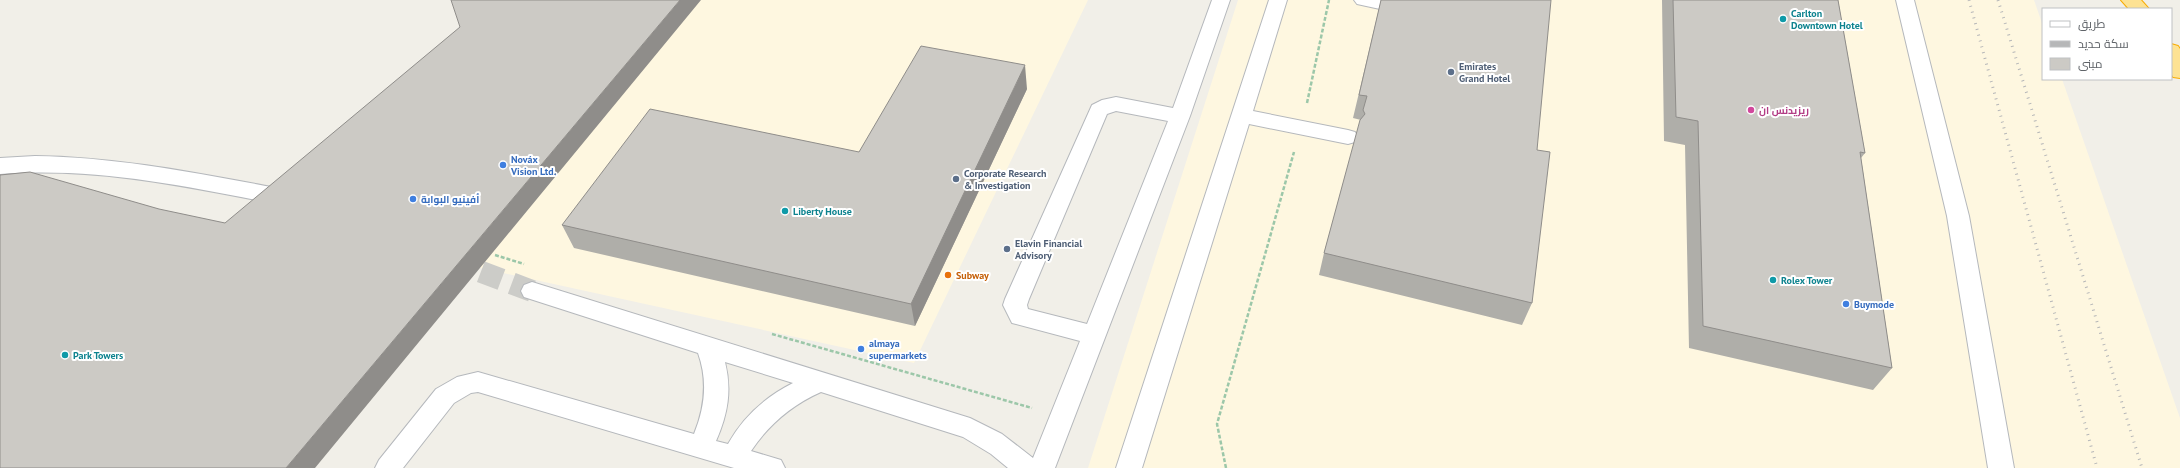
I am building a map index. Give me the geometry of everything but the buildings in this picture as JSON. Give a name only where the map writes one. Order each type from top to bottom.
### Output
[{"type":"highway","points":[[2130,0],[2139,8]]},
{"type":"highway","points":[[2172,52],[2180,72]]},
{"type":"street","points":[[1042,468],[1180,116],[1221,0]]},
{"type":"street","points":[[1134,463],[1278,0]]},
{"type":"street","points":[[1905,0],[1958,216],[2001,468]]},
{"type":"street","points":[[1093,335],[1020,316],[1014,305],[1099,110],[1109,104],[1116,104],[1180,116]]},
{"type":"street","points":[[1241,116],[1348,137]]},
{"type":"street","points":[[0,166],[62,164],[111,168],[276,196]]},
{"type":"street","points":[[532,291],[970,429],[993,440],[1013,454],[1026,468]]},
{"type":"street","points":[[701,446],[716,410],[718,393],[716,371],[707,346]]},
{"type":"street","points":[[388,468],[445,396],[466,384],[478,382],[772,468]]},
{"type":"street","points":[[734,457],[750,431],[772,408],[786,397],[820,382]]},
{"type":"path","points":[[1226,468],[1217,424],[1301,128],[1329,0]]},
{"type":"path","points":[[495,255],[530,265]]},
{"type":"path","points":[[764,332],[1062,417]]},
{"type":"shaded area","points":[[671,0],[1088,0],[914,363],[458,263]]},
{"type":"shaded area","points":[[1238,0],[2034,0],[2042,23],[2042,80],[2062,80],[2180,418],[2180,468],[1088,468]]},
{"type":"tunnel","points":[[450,260],[532,291]]},
{"type":"railway","points":[[1969,0],[2097,468]]},
{"type":"railway","points":[[1998,0],[2142,468]]},
{"type":"place","name":"Carlton Downtown Hotel","points":[[1783,19]]},
{"type":"place","name":"Emirates Grand Hotel","points":[[1451,72]]},
{"type":"place","name":"ريزيدنس ان","points":[[1751,110]]},
{"type":"place","name":"Nováx Vision Ltd.","points":[[503,165]]},
{"type":"place","name":"Corporate Research & Investigation","points":[[956,179]]},
{"type":"place","name":"أفينيو البوابة","points":[[413,199]]},
{"type":"place","name":"Liberty House","points":[[785,211]]},
{"type":"place","name":"Elavin Financial Advisory","points":[[1007,249]]},
{"type":"place","name":"Subway","points":[[948,275]]},
{"type":"place","name":"Rolex Tower","points":[[1773,280]]},
{"type":"place","name":"Buymode","points":[[1846,304]]},
{"type":"place","name":"almaya supermarkets","points":[[861,349]]},
{"type":"place","name":"Park Towers","points":[[65,355]]}]
